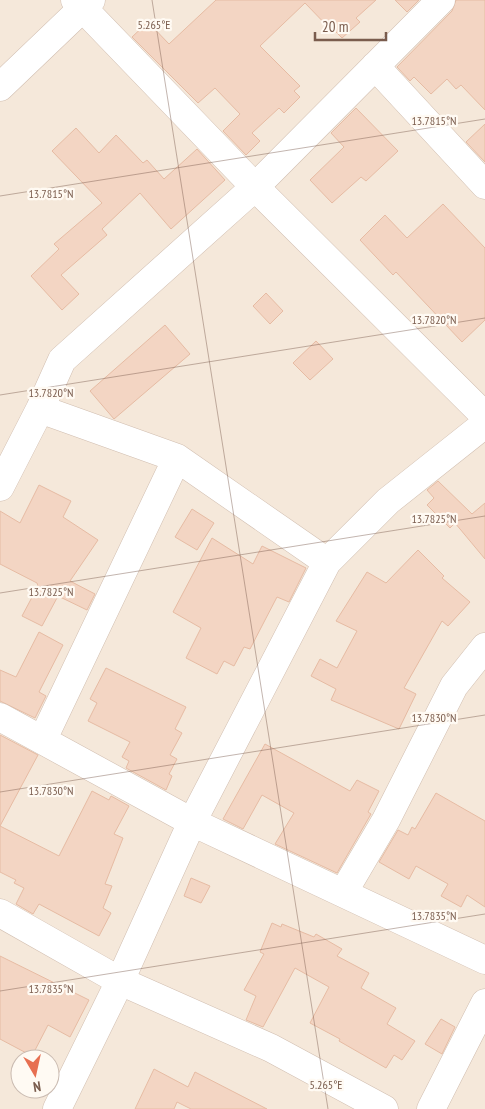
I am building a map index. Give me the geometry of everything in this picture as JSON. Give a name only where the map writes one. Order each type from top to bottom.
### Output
[{"type":"street","points":[[0,486],[40,409],[62,360],[255,187],[441,0]]},
{"type":"street","points":[[0,87],[83,3],[255,187],[485,416]]},
{"type":"street","points":[[375,66],[485,185]]},
{"type":"street","points":[[40,409],[177,458],[327,562]]},
{"type":"street","points":[[57,1109],[120,981],[192,822],[327,562],[388,501],[485,424]]},
{"type":"street","points":[[43,739],[177,458]]},
{"type":"street","points":[[343,893],[386,820],[454,686],[485,647]]},
{"type":"street","points":[[0,717],[192,822],[485,960]]},
{"type":"street","points":[[0,913],[120,981],[271,1048],[384,1109]]},
{"type":"street","points":[[431,1109],[485,1003]]},
{"type":"shaded area","points":[[0,0],[485,0],[485,1109],[0,1109]]},
{"type":"building","points":[[216,0],[376,0],[356,18],[360,22],[342,38],[335,31],[333,32],[305,3],[260,46],[300,86],[294,91],[300,97],[284,113],[279,108],[252,133],[260,141],[246,155],[223,131],[240,114],[215,88],[198,103],[132,37],[148,22],[169,44]]},
{"type":"building","points":[[395,0],[419,0],[407,12]]},
{"type":"building","points":[[456,0],[485,0],[485,110],[461,85],[456,89],[447,79],[431,94],[414,77],[410,81],[397,67],[452,11]]},
{"type":"building","points":[[356,108],[398,151],[366,181],[361,177],[332,203],[310,180],[344,147],[331,133]]},
{"type":"building","points":[[485,124],[485,162],[466,142]]},
{"type":"building","points":[[76,128],[99,153],[116,135],[143,163],[147,160],[164,179],[197,149],[225,180],[171,229],[140,193],[102,229],[107,235],[61,275],[79,294],[62,310],[31,276],[59,249],[54,244],[102,203],[52,151]]},
{"type":"building","points":[[443,204],[485,248],[485,320],[462,342],[396,272],[393,275],[360,240],[385,215],[407,238]]},
{"type":"building","points":[[266,293],[283,311],[270,324],[253,306]]},
{"type":"building","points":[[165,325],[190,354],[114,419],[90,391]]},
{"type":"building","points":[[316,341],[333,359],[310,380],[293,363]]},
{"type":"building","points":[[438,481],[472,514],[485,503],[485,559],[455,523],[450,528],[427,505],[434,498],[427,490]]},
{"type":"building","points":[[39,485],[71,501],[63,517],[98,540],[70,581],[95,594],[87,610],[58,596],[42,626],[22,616],[38,586],[37,583],[0,564],[0,511],[20,523]]},
{"type":"building","points":[[192,509],[214,523],[197,550],[175,537]]},
{"type":"building","points":[[212,538],[253,564],[262,546],[306,568],[289,602],[277,597],[250,649],[244,647],[234,666],[224,661],[217,674],[186,658],[201,628],[173,612]]},
{"type":"building","points":[[418,550],[444,576],[442,578],[470,602],[448,626],[442,621],[404,688],[416,694],[399,729],[331,700],[336,689],[311,676],[320,659],[337,668],[357,631],[336,621],[367,572],[386,583]]},
{"type":"building","points":[[39,632],[63,645],[39,692],[46,696],[35,718],[0,701],[0,670],[16,677]]},
{"type":"building","points":[[106,668],[186,707],[175,729],[182,733],[170,755],[177,759],[169,774],[172,776],[166,790],[126,768],[129,761],[122,757],[130,742],[88,721],[97,703],[90,699]]},
{"type":"building","points":[[0,735],[38,755],[0,826]]},
{"type":"building","points":[[265,744],[350,791],[357,780],[379,791],[368,812],[371,814],[337,873],[275,844],[294,813],[262,795],[243,829],[223,819]]},
{"type":"building","points":[[92,791],[109,800],[111,796],[129,806],[114,834],[123,838],[105,884],[112,886],[103,908],[111,913],[99,936],[39,904],[33,914],[16,904],[24,888],[14,883],[16,880],[0,872],[0,826],[59,856]]},
{"type":"building","points":[[436,793],[485,821],[485,907],[467,895],[461,907],[441,896],[448,884],[416,866],[409,879],[379,862],[398,830],[408,835],[412,827],[415,829]]},
{"type":"building","points":[[191,878],[210,886],[201,903],[184,896]]},
{"type":"building","points":[[272,923],[281,927],[282,924],[314,937],[316,934],[342,949],[337,956],[369,973],[361,988],[396,1008],[387,1024],[415,1041],[402,1060],[394,1055],[386,1068],[339,1041],[340,1039],[310,1023],[329,987],[295,968],[263,1027],[246,1020],[256,996],[244,990],[264,954],[260,952]]},
{"type":"building","points":[[0,956],[89,1000],[70,1037],[48,1025],[36,1049],[19,1049],[0,1039]]},
{"type":"building","points":[[441,1019],[455,1027],[442,1054],[425,1044]]},
{"type":"building","points":[[154,1069],[188,1087],[195,1072],[267,1109],[191,1109],[177,1102],[174,1109],[135,1109]]}]
